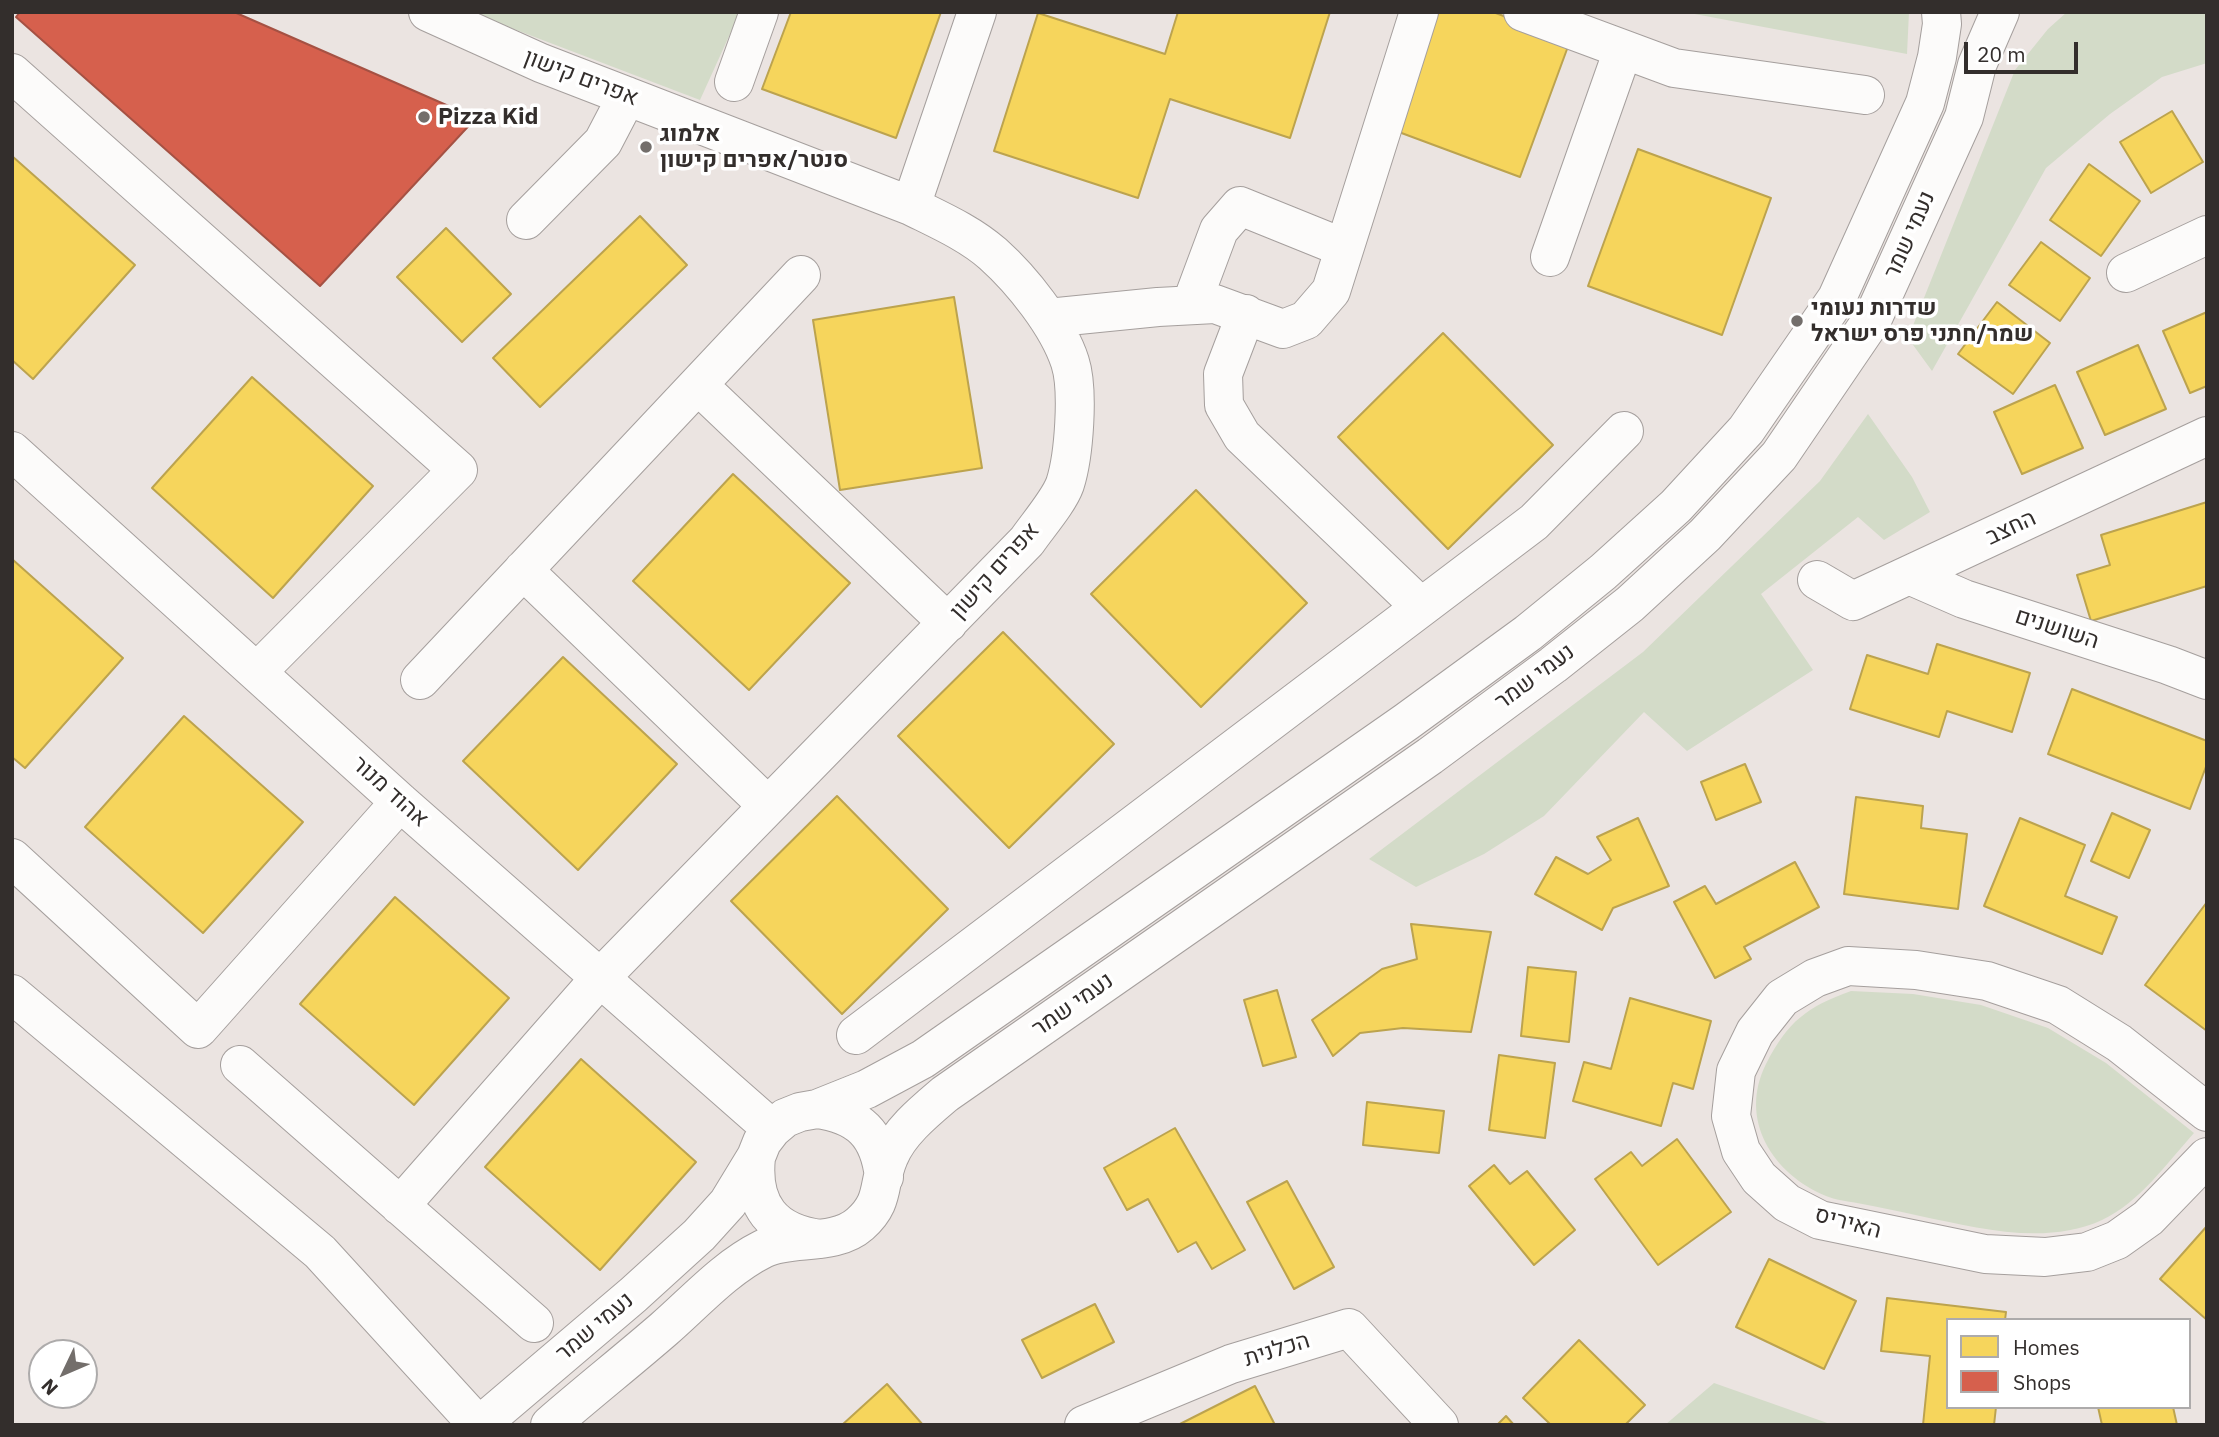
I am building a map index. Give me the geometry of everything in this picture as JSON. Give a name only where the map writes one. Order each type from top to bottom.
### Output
[{"type":"street","name":"אפרים קישון","points":[[400,1206],[601,977],[1027,541],[1064,486],[1073,447],[1071,363],[1048,318],[1024,284],[992,253],[960,231],[911,206],[507,49],[428,12]]},
{"type":"street","points":[[734,82],[759,12]]},
{"type":"street","points":[[911,206],[977,12]]},
{"type":"street","points":[[1048,318],[1215,304],[1283,329],[1306,320],[1331,291],[1419,12]]},
{"type":"street","points":[[1523,12],[1674,68],[1865,94]]},
{"type":"street","name":"נעמי שמר","points":[[479,1425],[633,1295],[699,1235],[728,1203],[764,1143],[792,1115],[817,1109],[867,1089],[923,1059],[1406,722],[1528,633],[1603,572],[1676,506],[1746,429],[1837,298],[1925,103],[1937,57],[1941,12]]},
{"type":"street","name":"נעמי שמר","points":[[550,1425],[732,1268],[766,1247],[840,1236],[858,1227],[871,1213],[880,1196],[889,1157],[916,1118],[945,1094],[1430,756],[1630,604],[1705,535],[1779,456],[1873,318],[1964,117],[1977,65],[2000,12]]},
{"type":"street","points":[[1550,257],[1623,50]]},
{"type":"street","points":[[12,73],[458,470],[258,671]]},
{"type":"street","points":[[526,220],[603,142],[627,96]]},
{"type":"street","points":[[1191,305],[1219,230],[1240,206],[1344,248]]},
{"type":"street","points":[[2126,272],[2207,235]]},
{"type":"street","points":[[420,680],[802,275]]},
{"type":"street","points":[[1246,314],[1223,374],[1224,405],[1242,436],[1421,607]]},
{"type":"street","points":[[698,385],[948,623]]},
{"type":"street","points":[[856,1035],[1534,522],[1624,431]]},
{"type":"street","name":"החצב","points":[[1817,580],[1853,601],[2207,436]]},
{"type":"street","name":"אהוד מנור","points":[[12,451],[400,802],[601,977],[764,1143]]},
{"type":"street","points":[[523,570],[767,805]]},
{"type":"street","name":"השושנים","points":[[1909,575],[1964,599],[2207,680]]},
{"type":"street","points":[[12,858],[198,1029],[400,802]]},
{"type":"street","name":"האיריס","points":[[2207,1112],[2119,1044],[2058,1005],[1987,981],[1916,970],[1848,967],[1815,978],[1782,998],[1755,1032],[1735,1070],[1731,1116],[1741,1151],[1759,1178],[1787,1203],[1820,1220],[1985,1254],[2045,1257],[2087,1252],[2117,1240],[2148,1219],[2207,1157]]},
{"type":"street","points":[[12,994],[320,1252],[479,1425]]},
{"type":"street","points":[[240,1065],[534,1324]]},
{"type":"street","points":[[817,1109],[838,1112],[857,1121],[872,1137],[881,1156],[884,1177]]},
{"type":"street","points":[[764,1143],[754,1177],[758,1196],[768,1214],[783,1228],[801,1237],[821,1239]]},
{"type":"street","name":"הכלנית","points":[[1084,1425],[1231,1364],[1349,1328],[1439,1425]]},
{"type":"green space","points":[[469,12],[740,12],[700,100]]},
{"type":"green space","points":[[1684,12],[1909,12],[1907,54]]},
{"type":"green space","points":[[2067,12],[2207,12],[2207,63],[2162,77],[2110,114],[2046,168],[1932,371],[1908,338],[2015,70],[2048,29]]},
{"type":"green space","points":[[1868,414],[1912,477],[1930,512],[1884,540],[1858,517],[1761,594],[1813,670],[1687,751],[1644,712],[1544,816],[1484,854],[1416,887],[1369,859],[1643,652],[1820,481]]},
{"type":"green space","points":[[1851,991],[1913,994],[1981,1005],[2048,1028],[2106,1063],[2194,1133],[2152,1181],[2115,1213],[2080,1228],[2058,1232],[1988,1229],[1826,1196],[1790,1174],[1766,1143],[1759,1125],[1756,1105],[1758,1085],[1774,1049],[1791,1026],[1822,1003]]},
{"type":"green space","points":[[1714,1383],[1833,1425],[1665,1425]]},
{"type":"building: Homes","points":[[791,12],[941,12],[896,138],[762,89]]},
{"type":"building: Homes","points":[[1178,12],[1330,12],[1290,138],[1170,99],[1138,198],[994,151],[1038,13],[1165,54]]},
{"type":"building: Homes","points":[[1430,12],[1493,12],[1570,41],[1520,177],[1388,128]]},
{"type":"building: Homes","points":[[2172,111],[2203,162],[2151,193],[2120,142]]},
{"type":"building: Homes","points":[[1638,149],[1771,198],[1722,335],[1588,286]]},
{"type":"building: Homes","points":[[12,156],[135,265],[33,379],[12,360]]},
{"type":"building: Homes","points":[[2089,164],[2140,201],[2101,256],[2050,220]]},
{"type":"building: Homes","points":[[640,216],[687,265],[540,407],[493,358]]},
{"type":"building: Homes","points":[[446,228],[511,294],[462,342],[397,277]]},
{"type":"building: Homes","points":[[2041,242],[2090,278],[2060,321],[2009,285]]},
{"type":"building: Homes","points":[[954,297],[982,468],[840,490],[813,320]]},
{"type":"building: Homes","points":[[1997,302],[2050,343],[2013,394],[1958,354]]},
{"type":"building: Homes","points":[[2207,312],[2207,386],[2190,393],[2163,331]]},
{"type":"building: Homes","points":[[1443,333],[1553,445],[1448,549],[1338,437]]},
{"type":"building: Homes","points":[[2138,345],[2166,409],[2105,435],[2077,372]]},
{"type":"building: Homes","points":[[252,377],[373,486],[273,598],[152,488]]},
{"type":"building: Homes","points":[[2055,385],[2083,448],[2022,474],[1994,412]]},
{"type":"building: Homes","points":[[733,474],[850,583],[749,690],[633,581]]},
{"type":"building: Homes","points":[[1196,490],[1307,603],[1201,707],[1091,594]]},
{"type":"building: Homes","points":[[2207,502],[2207,586],[2091,621],[2077,575],[2110,565],[2101,535]]},
{"type":"building: Homes","points":[[12,559],[123,658],[25,768],[12,757]]},
{"type":"building: Homes","points":[[1003,632],[1114,744],[1009,848],[898,736]]},
{"type":"building: Homes","points":[[1937,644],[2030,673],[2012,732],[1947,711],[1939,737],[1850,709],[1867,655],[1928,674]]},
{"type":"building: Homes","points":[[563,657],[677,764],[578,870],[463,761]]},
{"type":"building: Homes","points":[[2072,689],[2207,741],[2207,764],[2190,809],[2048,754]]},
{"type":"building: Homes","points":[[184,716],[303,822],[203,933],[85,827]]},
{"type":"building: Homes","points":[[1745,764],[1761,802],[1716,820],[1701,782]]},
{"type":"building: Homes","points":[[837,796],[948,909],[842,1014],[731,901]]},
{"type":"building: Homes","points":[[1856,797],[1923,806],[1921,828],[1967,834],[1958,909],[1844,894]]},
{"type":"building: Homes","points":[[2112,813],[2150,830],[2129,878],[2091,861]]},
{"type":"building: Homes","points":[[1638,818],[1669,886],[1613,908],[1602,930],[1535,894],[1556,857],[1588,874],[1611,860],[1597,837]]},
{"type":"building: Homes","points":[[2020,818],[2085,845],[2065,896],[2117,917],[2102,954],[1984,906]]},
{"type":"building: Homes","points":[[1795,862],[1819,907],[1744,947],[1751,959],[1715,978],[1674,902],[1705,886],[1716,904]]},
{"type":"building: Homes","points":[[395,897],[509,998],[414,1105],[300,1004]]},
{"type":"building: Homes","points":[[2207,902],[2207,1031],[2145,985]]},
{"type":"building: Homes","points":[[1411,924],[1491,932],[1471,1032],[1403,1028],[1360,1033],[1333,1056],[1312,1020],[1382,969],[1417,959]]},
{"type":"building: Homes","points":[[1528,967],[1576,972],[1569,1042],[1521,1036]]},
{"type":"building: Homes","points":[[1277,990],[1296,1057],[1263,1066],[1244,1000]]},
{"type":"building: Homes","points":[[1630,998],[1711,1021],[1693,1089],[1673,1083],[1661,1126],[1573,1101],[1584,1062],[1611,1069]]},
{"type":"building: Homes","points":[[1499,1055],[1555,1063],[1545,1138],[1489,1130]]},
{"type":"building: Homes","points":[[581,1059],[696,1162],[600,1270],[485,1167]]},
{"type":"building: Homes","points":[[1367,1102],[1444,1111],[1439,1153],[1363,1145]]},
{"type":"building: Homes","points":[[1175,1128],[1245,1250],[1212,1269],[1196,1242],[1178,1252],[1148,1199],[1127,1210],[1104,1168]]},
{"type":"building: Homes","points":[[1677,1139],[1731,1212],[1658,1265],[1595,1179],[1631,1152],[1642,1166]]},
{"type":"building: Homes","points":[[1494,1165],[1510,1184],[1527,1171],[1575,1230],[1534,1265],[1469,1186]]},
{"type":"building: Homes","points":[[1287,1181],[1334,1267],[1294,1289],[1247,1202]]},
{"type":"building: Homes","points":[[2207,1226],[2207,1320],[2160,1279]]},
{"type":"building: Homes","points":[[1769,1259],[1856,1301],[1824,1369],[1736,1327]]},
{"type":"building: Homes","points":[[1887,1298],[2006,1312],[2005,1318],[1946,1318],[1946,1409],[1996,1409],[1994,1425],[1923,1425],[1930,1356],[1881,1351]]},
{"type":"building: Homes","points":[[1095,1304],[1114,1342],[1042,1378],[1022,1340]]},
{"type":"building: Homes","points":[[1579,1340],[1645,1405],[1625,1425],[1551,1425],[1523,1398]]},
{"type":"building: Homes","points":[[887,1384],[923,1425],[842,1425]]},
{"type":"building: Homes","points":[[1255,1386],[1275,1425],[1178,1425]]},
{"type":"building: Homes","points":[[2098,1409],[2173,1409],[2177,1425],[2102,1425]]},
{"type":"building: Homes","points":[[1506,1416],[1514,1425],[1497,1425]]},
{"type":"building: Shops","points":[[20,12],[234,12],[476,118],[320,286],[16,17]]},
{"type":"place","name":"Pizza Kid","points":[[424,117]]},
{"type":"place","name":"אלמוג סנטר/אפרים קישון","points":[[646,147]]},
{"type":"place","name":"שדרות נעומי שמר/חתני פרס ישראל","points":[[1797,321]]}]
